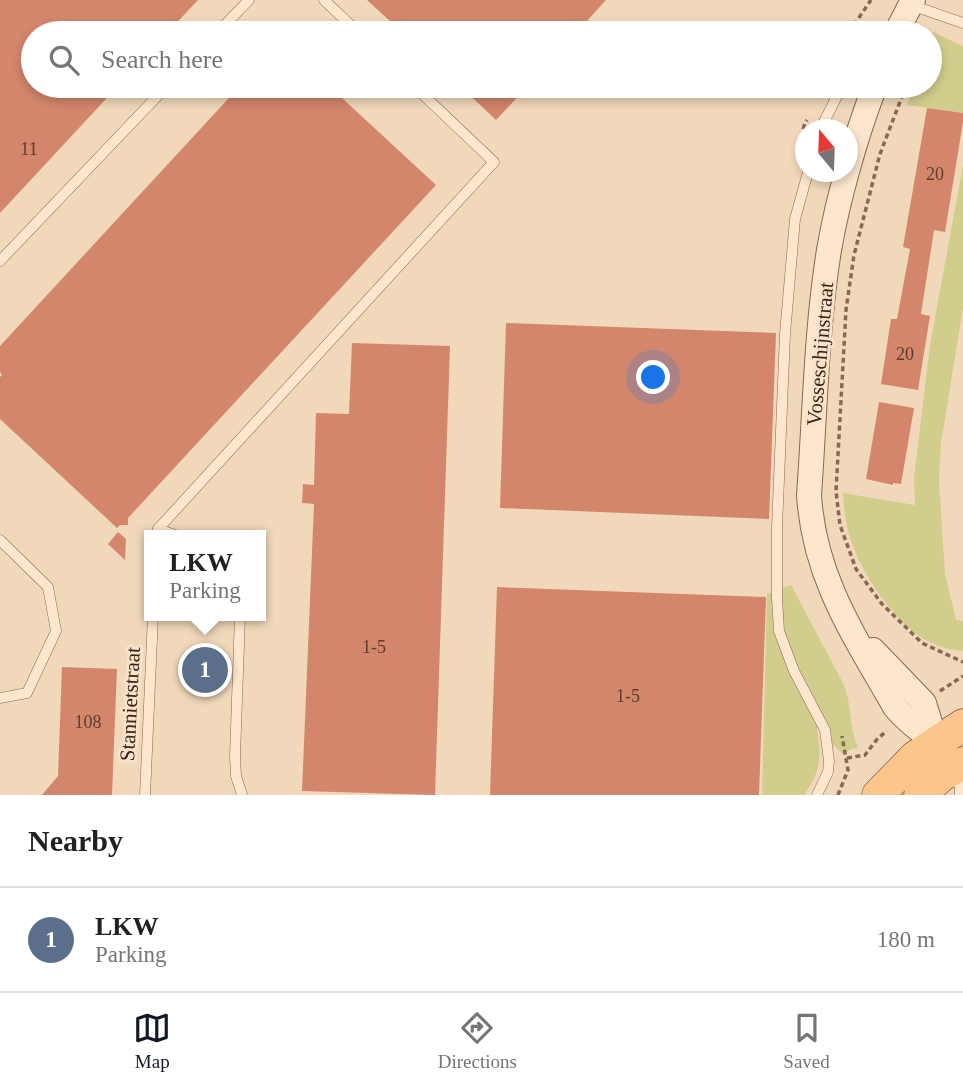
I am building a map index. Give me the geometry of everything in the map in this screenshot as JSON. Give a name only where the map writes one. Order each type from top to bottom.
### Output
[{"type":"main road","points":[[878,795],[915,757],[963,725]]},
{"type":"main road","points":[[920,795],[960,775]]},
{"type":"street","points":[[902,21],[912,2]]},
{"type":"street","name":"Vosseschijnstraat","points":[[871,98],[846,180],[829,249],[821,318],[809,495],[811,521],[821,567],[847,622],[924,703],[936,742],[960,775]]},
{"type":"lane","points":[[229,21],[249,0]]},
{"type":"lane","points":[[324,0],[346,21]]},
{"type":"lane","points":[[912,2],[963,23]]},
{"type":"lane","points":[[0,261],[156,98]]},
{"type":"lane","points":[[160,530],[494,162],[427,98]]},
{"type":"lane","points":[[826,119],[836,98]]},
{"type":"lane","points":[[805,182],[795,219],[785,334],[777,528],[777,598],[779,631],[794,671],[825,730],[828,772],[817,795]]},
{"type":"lane","points":[[0,540],[48,587],[56,631],[27,693],[0,698]]},
{"type":"lane","name":"Stannietstraat","points":[[145,795],[153,621]]},
{"type":"lane","points":[[240,621],[235,756],[236,776],[242,795]]},
{"type":"path","points":[[857,21],[872,0]]},
{"type":"path","points":[[901,98],[880,154],[854,255],[846,310],[836,491],[840,525],[856,569],[882,604],[922,643],[963,662]]},
{"type":"path","points":[[838,795],[848,770],[847,758],[865,755]]},
{"type":"shaded area","points":[[942,36],[963,46],[963,113],[907,105],[910,98],[942,98]]},
{"type":"shaded area","points":[[963,165],[963,308],[941,443],[939,480],[945,574],[956,620],[963,621],[963,651],[939,646],[923,638],[910,629],[886,603],[866,574],[853,546],[843,493],[915,505],[914,478],[930,345]]},
{"type":"shaded area","points":[[791,585],[844,685],[858,748],[843,755],[817,728],[819,763],[804,795],[762,795],[767,594]]},
{"type":"building","points":[[0,0],[198,0],[178,21],[21,21],[21,98],[107,98],[0,213]]},
{"type":"building","points":[[367,0],[606,0],[587,21],[390,21]]},
{"type":"building","points":[[229,98],[342,98],[436,185],[128,518],[128,525],[120,525],[117,528],[0,419],[0,346]]},
{"type":"building","points":[[473,98],[517,98],[496,120]]},
{"type":"building","points":[[927,108],[963,113],[963,122],[945,232],[934,230],[921,314],[930,316],[918,390],[881,384],[891,319],[897,319],[910,249],[903,247]]},
{"type":"building","points":[[506,323],[776,333],[769,519],[500,508]]},
{"type":"building","points":[[352,343],[450,346],[435,795],[302,791],[314,504],[302,503],[303,484],[314,485],[316,413],[349,414]]},
{"type":"building","points":[[879,402],[914,408],[901,484],[893,485],[866,479]]},
{"type":"building","points":[[118,532],[126,539],[125,560],[108,544]]},
{"type":"building","points":[[497,587],[766,597],[759,795],[490,795]]},
{"type":"building","points":[[62,667],[117,669],[112,795],[42,795],[58,776]]},
{"type":"place","name":"LKW","points":[[205,670]]}]
